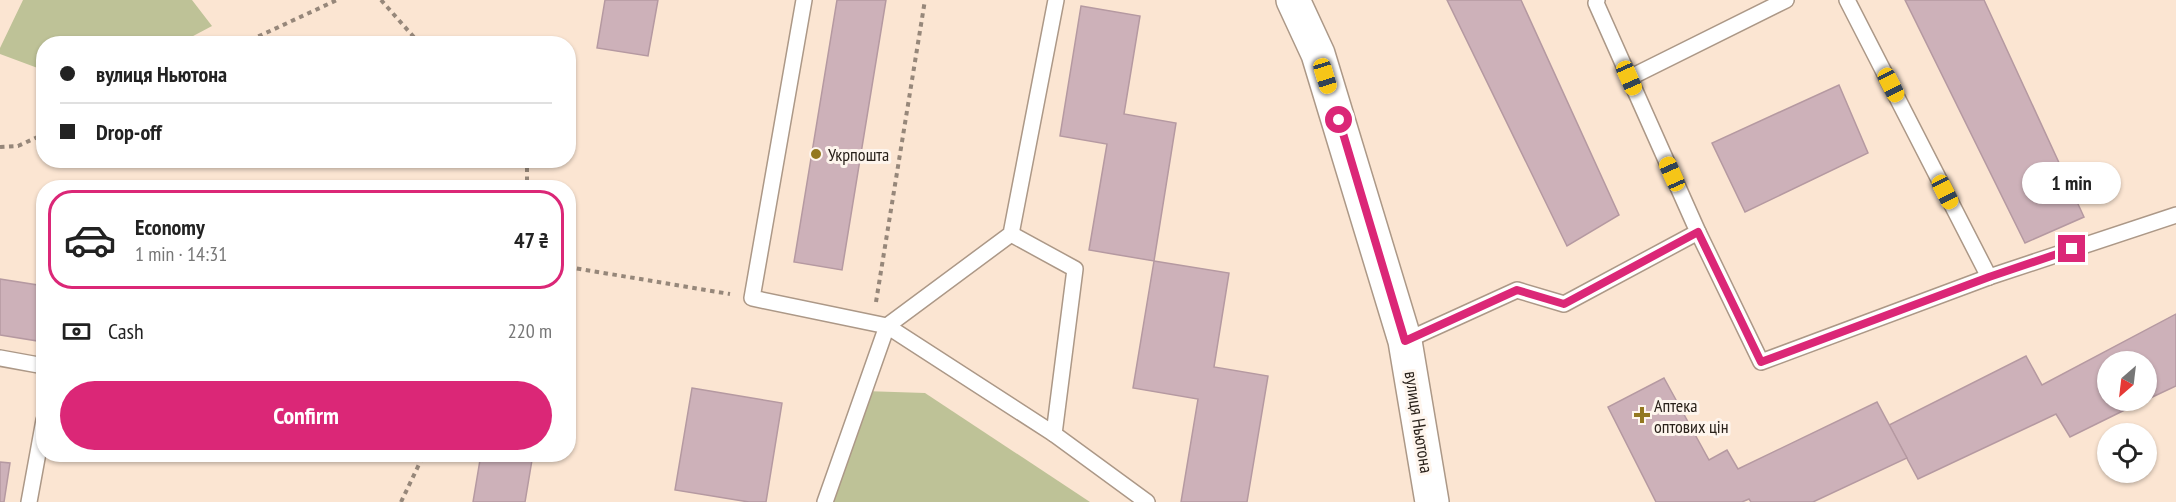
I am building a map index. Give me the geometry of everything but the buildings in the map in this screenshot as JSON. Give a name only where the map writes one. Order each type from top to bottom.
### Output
[{"type":"street","name":"вулиця Ньютона","points":[[1293,0],[1318,54],[1405,341],[1432,502]]},
{"type":"lane","points":[[804,0],[752,298],[879,325],[1054,434],[1147,502]]},
{"type":"lane","points":[[825,502],[879,325],[1011,234],[1056,0]]},
{"type":"lane","points":[[1597,0],[1596,3],[1698,232],[1761,362],[1989,277],[2176,215]]},
{"type":"lane","points":[[1629,78],[1786,0]]},
{"type":"lane","points":[[1847,0],[1989,277]]},
{"type":"lane","points":[[1405,341],[1517,290],[1564,304],[1698,232]]},
{"type":"lane","points":[[1011,234],[1075,269],[1054,434]]},
{"type":"lane","points":[[0,358],[36,365]]},
{"type":"lane","points":[[29,502],[36,462]]},
{"type":"path","points":[[259,36],[337,0]]},
{"type":"path","points":[[381,0],[413,36]]},
{"type":"path","points":[[879,325],[925,0]]},
{"type":"path","points":[[0,147],[18,146],[36,138]]},
{"type":"path","points":[[576,268],[752,298]]},
{"type":"path","points":[[401,502],[420,462]]},
{"type":"green space","points":[[23,0],[192,0],[212,26],[193,36],[36,36],[36,67],[0,54],[0,48]]},
{"type":"green space","points":[[864,391],[925,393],[1090,502],[825,502]]},
{"type":"place","name":"Укрпошта","points":[[816,154]]},
{"type":"place","name":"Аптека оптових цін","points":[[1642,415]]},
{"type":"route","points":[[1339,120],[1405,341],[1517,290],[1564,304],[1698,232],[1761,362],[1989,277],[2072,249]]}]
